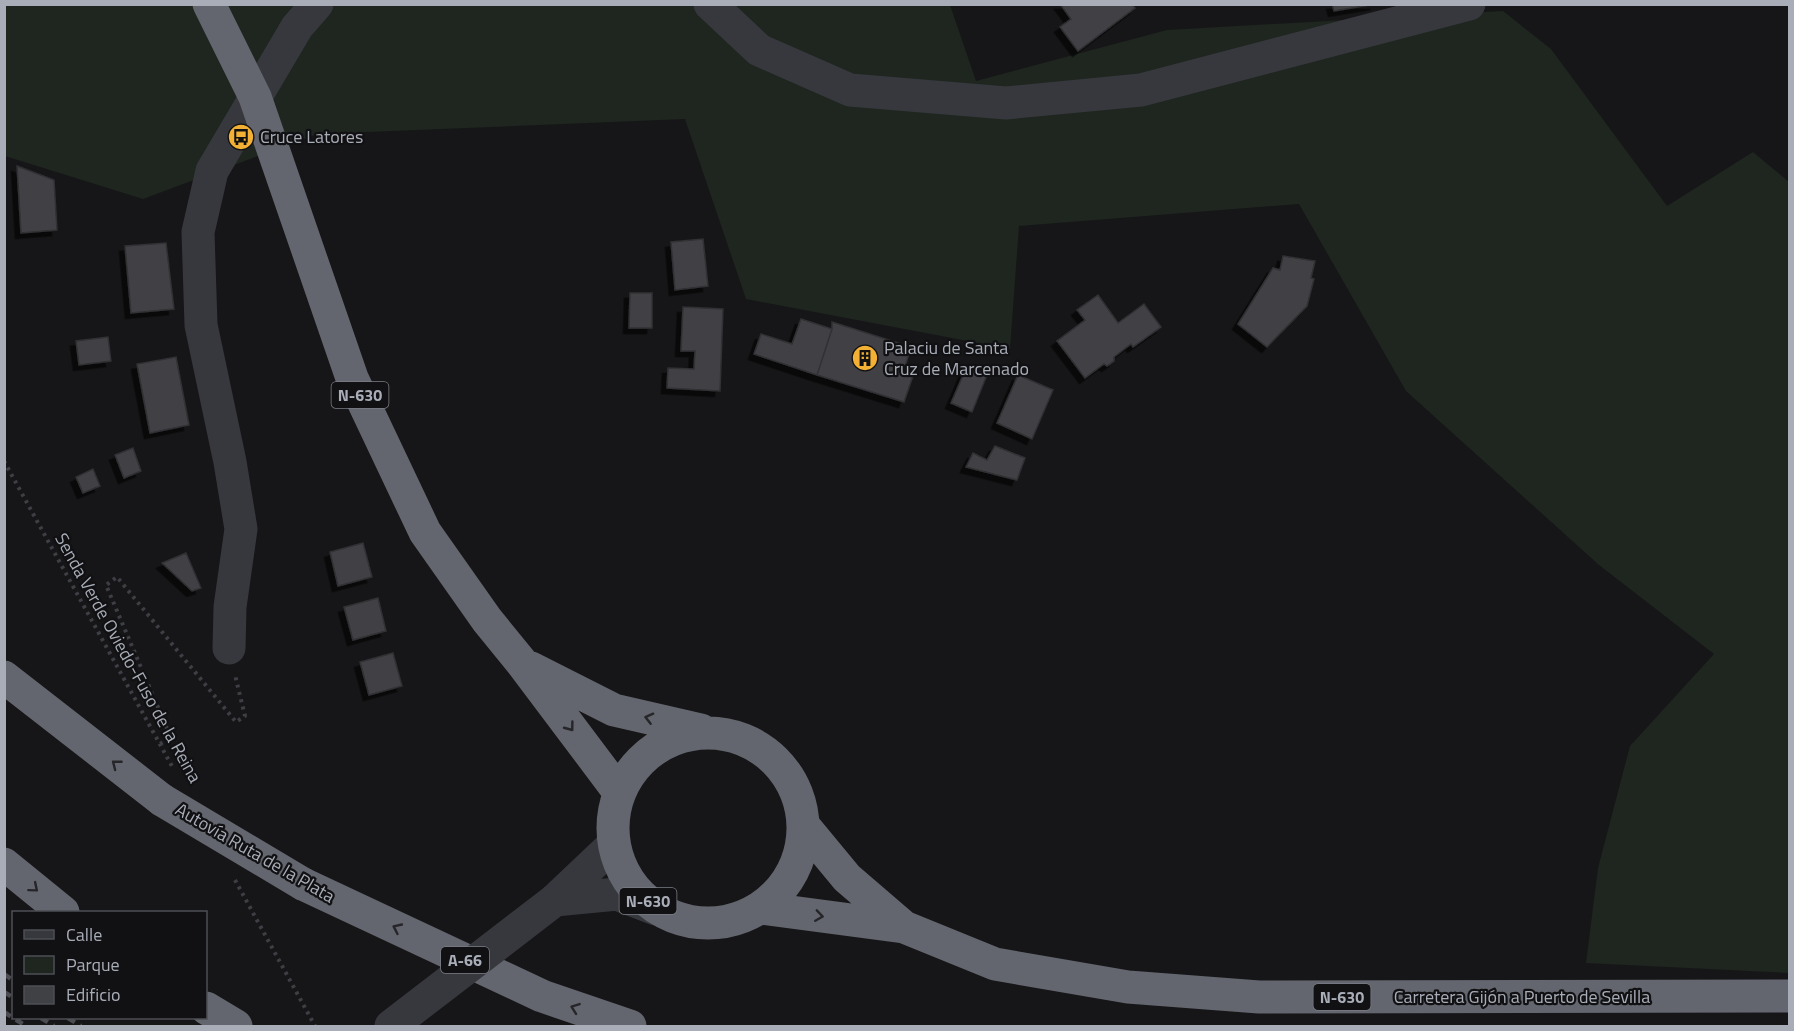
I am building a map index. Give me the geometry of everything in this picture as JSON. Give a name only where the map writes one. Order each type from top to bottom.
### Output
[{"type":"highway","name":"N-630","points":[[209,4],[255,97],[352,378],[425,532],[487,620],[619,792]]},
{"type":"highway","name":"N-630","points":[[522,663],[614,710],[741,737],[766,750],[786,770],[799,795],[804,826],[800,856],[784,888],[761,908],[739,919],[712,924],[687,922],[656,909],[627,879],[614,845],[612,816],[619,792],[634,766],[672,738],[706,731]]},
{"type":"highway","name":"Autovía Ruta de la Plata","points":[[4,677],[170,788],[303,884],[542,996],[630,1026]]},
{"type":"highway","name":"Carretera Gijón a Puerto de Sevilla","points":[[804,826],[847,878],[904,927]]},
{"type":"highway","points":[[4,864],[62,911]]},
{"type":"highway","name":"Carretera Gijón a Puerto de Sevilla","points":[[761,908],[904,927],[995,964],[1128,987],[1247,996],[1790,996]]},
{"type":"highway","points":[[207,1009],[236,1026]]},
{"type":"street","points":[[229,648],[230,607],[241,529],[231,462],[201,325],[198,232],[212,171],[297,27],[317,4]]},
{"type":"street","points":[[710,4],[759,50],[850,90],[1006,103],[1141,90],[1469,4]]},
{"type":"street","points":[[391,1026],[555,900],[614,845]]},
{"type":"street","points":[[555,900],[618,894],[656,909]]},
{"type":"path","name":"Senda Verde Oviedo-Fuso de la Reina","points":[[4,461],[160,744],[170,788]]},
{"type":"path","points":[[160,744],[171,738],[105,585],[117,577],[236,722],[245,716],[229,648]]},
{"type":"path","points":[[229,870],[315,1026]]},
{"type":"green space","points":[[5,5],[950,5],[976,81],[1167,30],[1503,11],[1551,49],[1667,206],[1753,152],[1789,182],[1789,973],[1586,963],[1598,868],[1630,746],[1714,654],[1599,565],[1406,391],[1299,204],[1019,226],[1010,349],[746,299],[685,119],[317,134],[143,199],[5,156]]},
{"type":"building","points":[[1060,4],[1132,4],[1135,8],[1078,51],[1060,27],[1071,19]]},
{"type":"building","points":[[1332,4],[1376,4],[1334,11]]},
{"type":"building","points":[[17,166],[54,180],[57,230],[21,233]]},
{"type":"building","points":[[703,239],[708,286],[675,290],[671,242]]},
{"type":"building","points":[[166,243],[174,309],[131,313],[125,246]]},
{"type":"building","points":[[1283,256],[1315,261],[1311,278],[1314,279],[1307,306],[1267,347],[1238,324],[1273,268],[1280,270]]},
{"type":"building","points":[[630,293],[652,293],[652,328],[629,328]]},
{"type":"building","points":[[1098,295],[1118,323],[1144,304],[1161,327],[1133,347],[1131,344],[1114,357],[1114,361],[1107,366],[1104,364],[1085,378],[1057,341],[1085,320],[1077,310]]},
{"type":"building","points":[[683,307],[723,309],[720,391],[667,388],[668,368],[694,369],[695,351],[681,351]]},
{"type":"building","points":[[801,319],[832,329],[817,375],[754,354],[761,334],[792,344]]},
{"type":"building","name":"Palaciu de Santa Cruz de Marcenado","points":[[832,322],[911,347],[904,370],[914,373],[904,402],[817,375],[832,329]]},
{"type":"building","points":[[108,337],[111,361],[79,365],[76,341]]},
{"type":"building","points":[[176,357],[189,425],[150,433],[137,364]]},
{"type":"building","points":[[967,366],[987,375],[972,412],[951,403]]},
{"type":"building","points":[[1018,375],[1053,390],[1032,439],[997,423]]},
{"type":"building","points":[[995,446],[1025,458],[1017,480],[966,467],[973,453],[987,460]]},
{"type":"building","points":[[133,448],[141,471],[124,478],[115,455]]},
{"type":"building","points":[[93,469],[100,486],[83,493],[76,477]]},
{"type":"building","points":[[363,543],[372,577],[338,586],[330,552]]},
{"type":"building","points":[[186,553],[201,588],[192,591],[162,563]]},
{"type":"building","points":[[378,598],[386,631],[353,640],[344,607]]},
{"type":"building","points":[[393,653],[402,686],[369,695],[360,662]]},
{"type":"railway","points":[[4,974],[12,980]]},
{"type":"railway","points":[[4,992],[12,997]]},
{"type":"railway","points":[[4,1012],[12,1017]]},
{"type":"railway","points":[[15,1019],[26,1026]]},
{"type":"railway","points":[[43,1019],[54,1026]]},
{"type":"railway","points":[[70,1019],[81,1026]]},
{"type":"place","name":"Cruce Latores","points":[[241,137]]},
{"type":"place","name":"Palaciu de Santa Cruz de Marcenado","points":[[865,358]]}]
